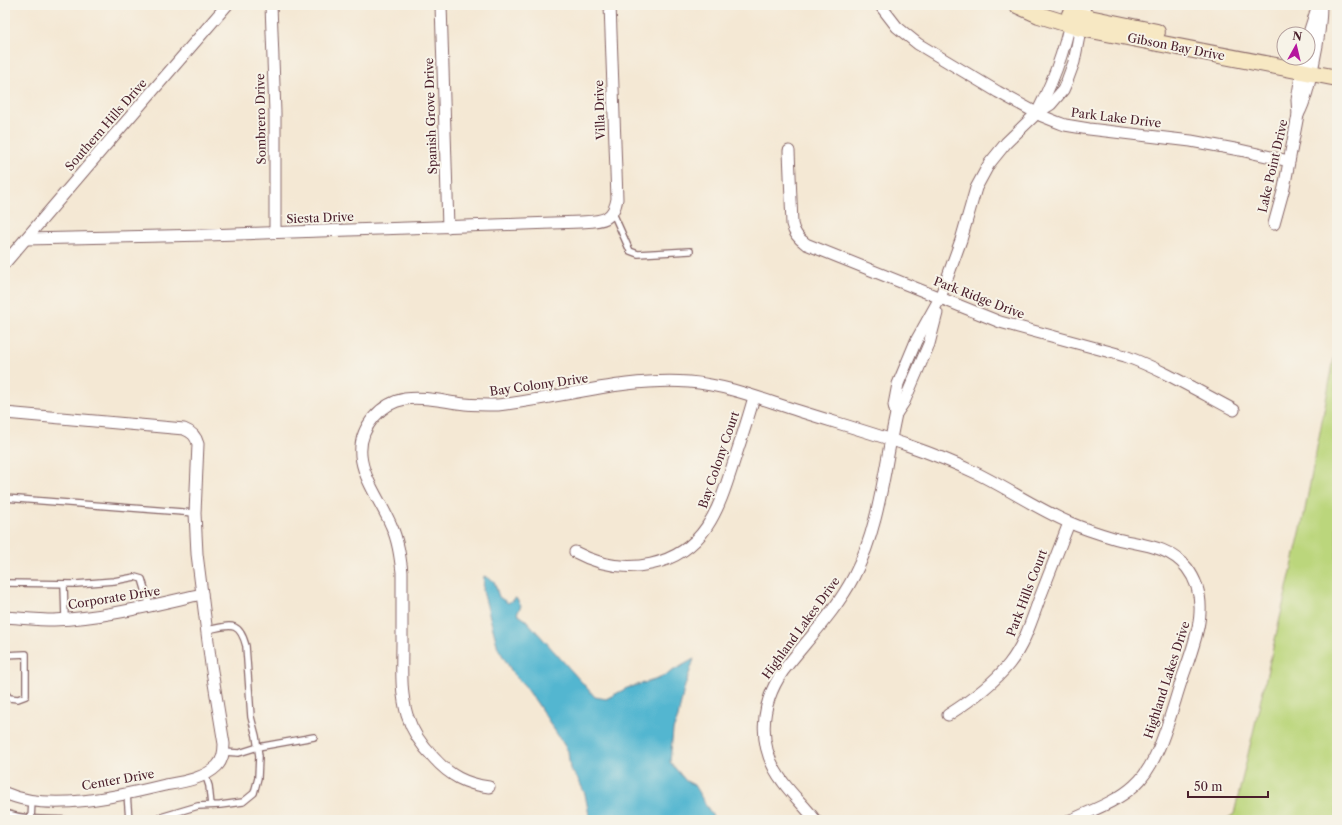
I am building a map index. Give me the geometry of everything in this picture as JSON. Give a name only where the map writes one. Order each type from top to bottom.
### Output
[{"type":"street","name":"Southern Hills Drive","points":[[5,263],[115,133],[227,5]]},
{"type":"street","name":"Sombrero Drive","points":[[271,5],[275,113],[275,232]]},
{"type":"street","name":"Spanish Grove Drive","points":[[441,5],[448,227]]},
{"type":"street","name":"Villa Drive","points":[[610,5],[617,188],[617,200],[613,213]]},
{"type":"street","name":"Park Lake Drive","points":[[880,5],[896,27],[918,44],[1037,113],[1061,124],[1191,141],[1289,161]]},
{"type":"street","name":"Gibson Bay Drive","points":[[1017,5],[1039,15],[1077,16],[1114,35],[1276,60]]},
{"type":"street","name":"Gibson Bay Drive","points":[[1042,5],[1077,16],[1276,55]]},
{"type":"street","points":[[1311,26],[1318,5]]},
{"type":"street","name":"Lake Point Drive","points":[[1316,38],[1320,29],[1321,5]]},
{"type":"street","name":"Highland Lakes Drive","points":[[815,820],[784,784],[771,761],[765,735],[764,721],[766,707],[775,682],[791,660],[838,603],[852,581],[869,541],[876,515],[896,414],[904,402],[929,344],[940,298],[961,240],[971,201],[982,176],[993,158],[1037,113],[1056,73],[1077,16]]},
{"type":"street","name":"Gibson Bay Drive","points":[[1316,65],[1337,67]]},
{"type":"street","name":"Lake Point Drive","points":[[1274,224],[1284,188],[1298,114],[1297,100],[1304,66]]},
{"type":"street","name":"Gibson Bay Drive","points":[[1309,66],[1337,78]]},
{"type":"street","name":"Park Ridge Drive","points":[[789,151],[792,224],[794,232],[799,239],[814,247],[1008,325],[1140,361],[1168,374],[1234,410]]},
{"type":"street","name":"Siesta Drive","points":[[26,239],[592,222],[602,220],[613,213]]},
{"type":"street","name":"Highland Lakes Drive","points":[[896,414],[894,405],[895,395],[916,341],[940,298]]},
{"type":"street","points":[[907,364],[919,369]]},
{"type":"street","name":"Bay Colony Drive","points":[[489,786],[478,786],[466,782],[446,770],[420,741],[408,716],[402,688],[402,572],[400,556],[392,526],[368,480],[361,460],[361,448],[364,435],[378,412],[390,404],[403,399],[418,398],[475,405],[498,405],[619,386],[654,382],[685,382],[710,385],[754,397],[890,439]]},
{"type":"street","name":"Bay Colony Court","points":[[575,552],[602,563],[623,567],[634,567],[657,563],[668,559],[690,546],[708,527],[721,502],[754,397]]},
{"type":"street","points":[[5,413],[184,429],[192,433],[197,440],[198,460],[195,513],[197,554],[224,752]]},
{"type":"street","name":"Highland Lakes Drive","points":[[890,439],[972,471],[1040,509],[1069,523],[1107,536],[1165,551],[1186,566],[1193,576],[1198,588],[1201,614],[1195,640],[1152,764],[1145,775],[1126,793],[1072,820]]},
{"type":"street","name":"Park Hills Court","points":[[948,715],[963,706],[990,683],[1009,664],[1017,653],[1029,628],[1069,523]]},
{"type":"street","name":"Corporate Drive","points":[[5,617],[52,620],[104,615],[202,594]]},
{"type":"street","name":"Center Drive","points":[[5,793],[32,800],[60,802],[127,794],[205,774],[219,764],[224,752]]},
{"type":"lane","points":[[613,213],[630,251],[633,253],[690,251]]},
{"type":"lane","points":[[5,498],[195,513]]},
{"type":"lane","points":[[5,583],[64,584],[114,581],[135,577],[142,579],[150,606]]},
{"type":"lane","points":[[64,584],[65,619]]},
{"type":"lane","points":[[151,820],[198,806],[243,802],[254,793],[258,778],[259,756],[251,717],[246,646],[243,635],[238,628],[230,626],[207,630]]},
{"type":"lane","points":[[5,654],[26,654],[26,696],[18,699],[9,698],[5,692]]},
{"type":"lane","points":[[224,752],[239,753],[258,747],[314,737]]},
{"type":"lane","points":[[205,774],[209,786],[211,805]]},
{"type":"lane","points":[[127,794],[129,820]]},
{"type":"lane","points":[[31,819],[32,800]]},
{"type":"lane","points":[[5,813],[16,817],[31,819],[68,820]]},
{"type":"green space","points":[[1337,343],[1337,820],[1225,820],[1234,814],[1303,520]]},
{"type":"water","points":[[484,576],[494,581],[499,597],[508,603],[516,598],[521,606],[517,614],[526,620],[595,697],[606,699],[627,688],[658,679],[694,659],[673,730],[670,762],[686,781],[694,785],[715,820],[590,820],[585,794],[578,779],[570,769],[568,751],[525,686],[514,675],[498,648],[483,591]]}]
